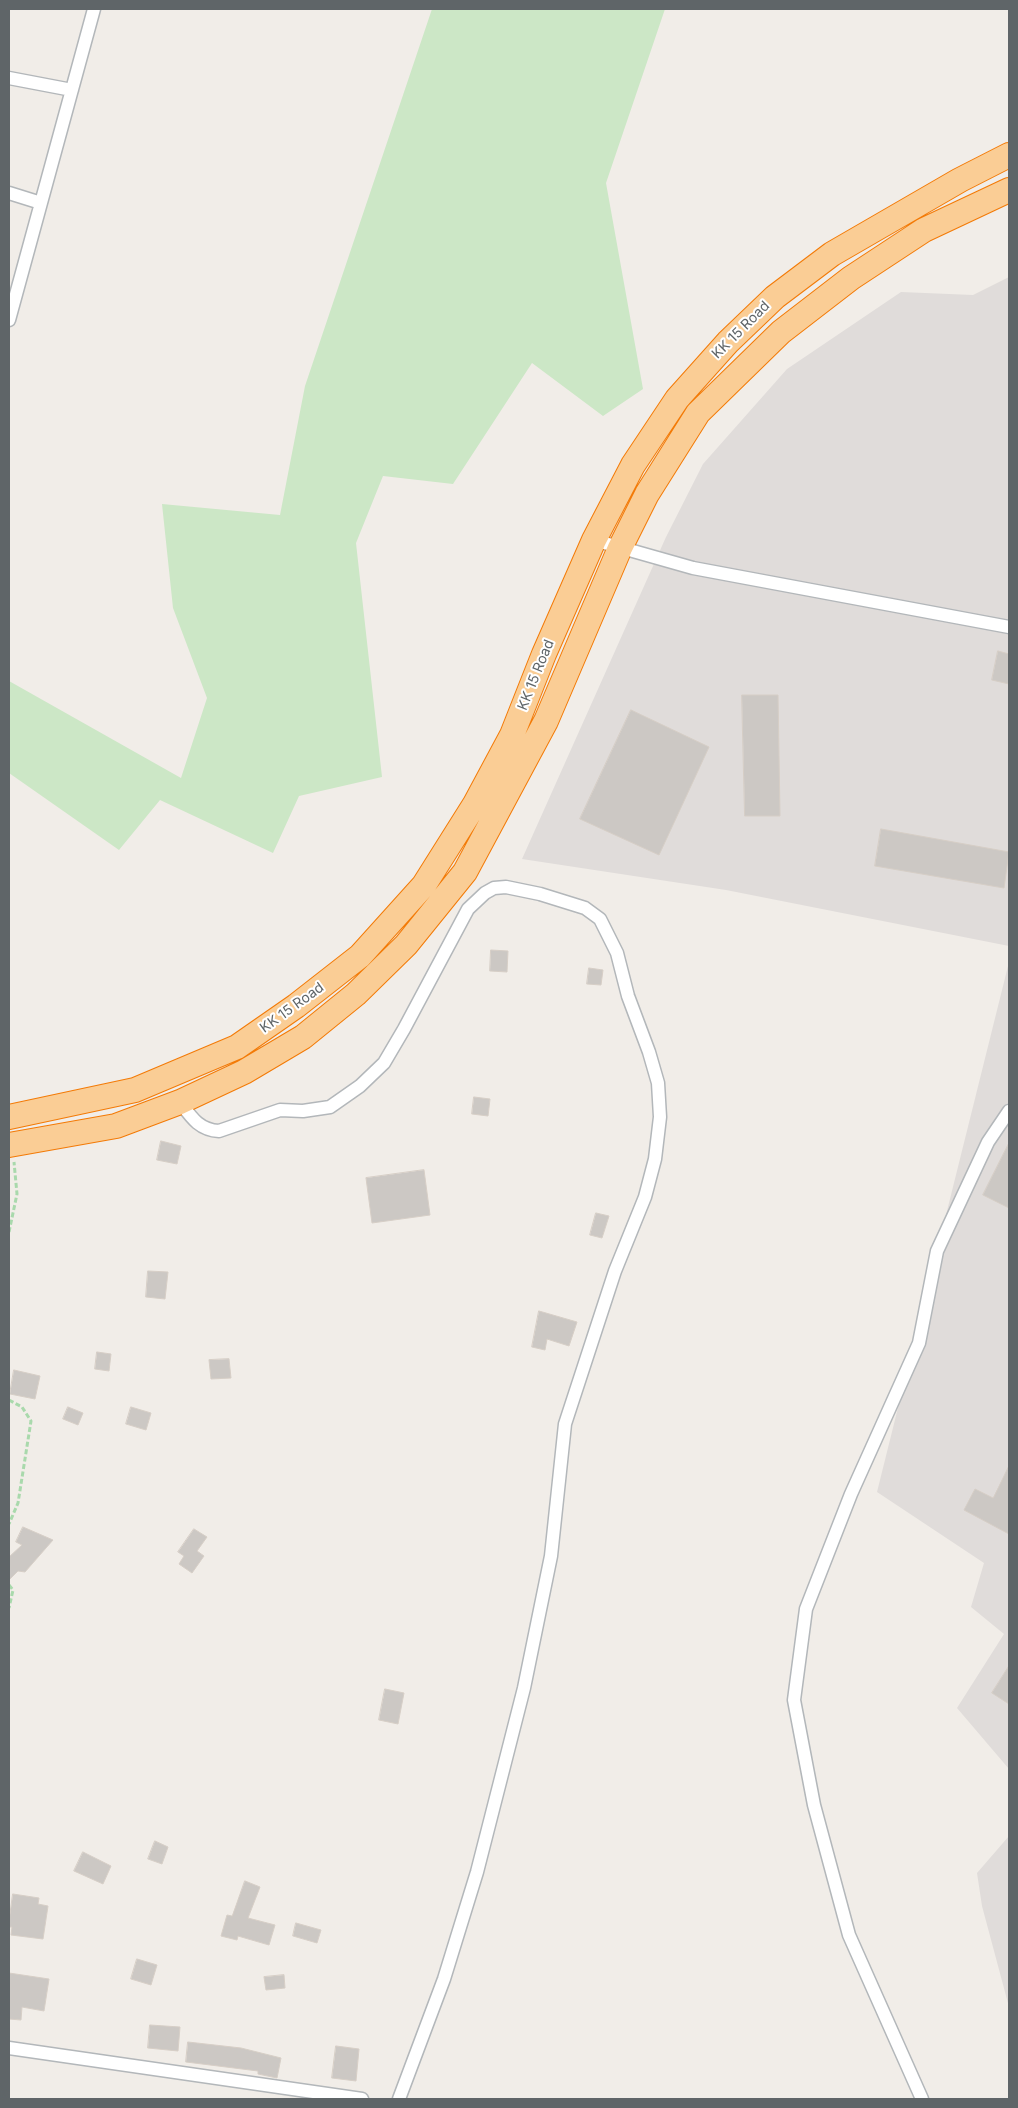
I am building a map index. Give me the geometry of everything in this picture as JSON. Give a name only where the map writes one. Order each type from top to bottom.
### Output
[{"type":"highway","name":"KK 15 Road","points":[[9,1116],[135,1090],[237,1047],[296,1006],[360,956],[424,885],[475,804],[512,735],[544,654],[594,540],[633,465],[677,399],[728,342],[774,297],[832,254],[960,180],[1009,155]]},
{"type":"highway","name":"KK 15 Road","points":[[11,1144],[116,1126],[180,1102],[244,1072],[310,1031],[356,994],[406,945],[465,872],[546,721],[620,548],[647,494],[698,413],[781,332],[851,278],[924,230],[1009,190]]},
{"type":"street","points":[[9,320],[94,9]]},
{"type":"street","points":[[9,78],[72,90]]},
{"type":"street","points":[[9,193],[41,203]]},
{"type":"street","points":[[594,540],[693,568],[1009,627]]},
{"type":"street","points":[[180,1102],[193,1119],[201,1127],[209,1131],[219,1131],[280,1110],[303,1110],[330,1106],[360,1086],[384,1063],[468,909],[485,893],[494,888],[506,887],[540,894],[585,908],[600,919],[617,953],[628,996],[649,1052],[658,1083],[660,1117],[654,1158],[645,1197],[615,1271],[565,1424],[551,1556],[524,1688],[477,1872],[444,1979],[399,2099]]},
{"type":"street","points":[[922,2099],[849,1935],[814,1805],[794,1700],[806,1609],[851,1494],[919,1343],[936,1251],[988,1142],[1009,1111]]},
{"type":"street","points":[[9,2048],[362,2099]]},
{"type":"path","points":[[9,1232],[17,1194],[11,1144]]},
{"type":"path","points":[[9,1400],[22,1407],[31,1421],[18,1503],[9,1524]]},
{"type":"path","points":[[9,1585],[13,1590],[9,1608]]},
{"type":"shaded area","points":[[1009,277],[1009,946],[726,890],[522,859],[666,537],[703,464],[787,369],[901,292],[973,295]]},
{"type":"shaded area","points":[[1009,962],[1009,1769],[957,1708],[1004,1634],[971,1607],[984,1563],[877,1492]]},
{"type":"shaded area","points":[[1009,1836],[1009,2007],[982,1906],[977,1873]]},
{"type":"green space","points":[[432,9],[665,9],[606,183],[643,389],[603,416],[532,363],[453,484],[383,476],[356,543],[382,777],[299,796],[273,853],[160,800],[119,850],[9,773],[9,681],[181,778],[207,698],[173,608],[162,504],[280,515],[305,386]]},
{"type":"building","points":[[998,651],[1009,654],[1009,684],[992,680]]},
{"type":"building","points":[[742,695],[778,695],[780,816],[745,816]]},
{"type":"building","points":[[631,710],[709,747],[659,855],[580,819]]},
{"type":"building","points":[[881,829],[1009,852],[1004,888],[875,866]]},
{"type":"building","points":[[491,950],[508,951],[507,972],[490,971]]},
{"type":"building","points":[[589,968],[603,970],[601,985],[587,984]]},
{"type":"building","points":[[474,1097],[490,1099],[488,1116],[472,1114]]},
{"type":"building","points":[[161,1141],[181,1146],[177,1164],[157,1160]]},
{"type":"building","points":[[1009,1143],[1009,1208],[983,1195]]},
{"type":"building","points":[[424,1170],[430,1215],[372,1223],[366,1178]]},
{"type":"building","points":[[596,1213],[609,1216],[602,1238],[590,1235]]},
{"type":"building","points":[[148,1271],[168,1272],[165,1299],[146,1297]]},
{"type":"building","points":[[539,1311],[577,1322],[569,1346],[547,1339],[545,1350],[532,1347]]},
{"type":"building","points":[[97,1352],[111,1354],[109,1371],[95,1369]]},
{"type":"building","points":[[229,1359],[231,1378],[211,1379],[209,1360]]},
{"type":"building","points":[[14,1370],[40,1376],[35,1399],[10,1394]]},
{"type":"building","points":[[68,1407],[83,1413],[78,1425],[63,1419]]},
{"type":"building","points":[[131,1407],[151,1413],[146,1430],[126,1424]]},
{"type":"building","points":[[1009,1466],[1009,1534],[964,1510],[975,1489],[993,1498]]},
{"type":"building","points":[[23,1527],[53,1540],[25,1572],[18,1571],[9,1580],[9,1557],[22,1545],[16,1542]]},
{"type":"building","points":[[194,1529],[207,1537],[197,1551],[204,1556],[192,1573],[179,1564],[184,1556],[178,1552]]},
{"type":"building","points":[[1009,1666],[1009,1704],[992,1693]]},
{"type":"building","points":[[385,1689],[404,1693],[398,1724],[379,1720]]},
{"type":"building","points":[[155,1841],[168,1847],[162,1864],[148,1859]]},
{"type":"building","points":[[83,1852],[111,1866],[103,1884],[74,1871]]},
{"type":"building","points":[[245,1881],[260,1887],[248,1918],[275,1925],[269,1945],[238,1936],[237,1940],[221,1936],[227,1915],[232,1916]]},
{"type":"building","points":[[13,1894],[39,1898],[38,1904],[48,1906],[43,1939],[11,1935],[12,1927],[9,1927],[9,1921]]},
{"type":"building","points":[[296,1923],[321,1930],[317,1943],[293,1936]]},
{"type":"building","points":[[137,1959],[157,1965],[151,1985],[131,1979]]},
{"type":"building","points":[[9,1973],[49,1979],[44,2011],[22,2007],[21,2020],[9,2019]]},
{"type":"building","points":[[284,1975],[285,1988],[266,1990],[264,1977]]},
{"type":"building","points":[[150,2025],[180,2027],[178,2051],[148,2048]]},
{"type":"building","points":[[188,2042],[241,2048],[281,2058],[277,2078],[258,2074],[258,2071],[186,2062]]},
{"type":"building","points":[[336,2046],[359,2049],[356,2081],[332,2078]]}]
